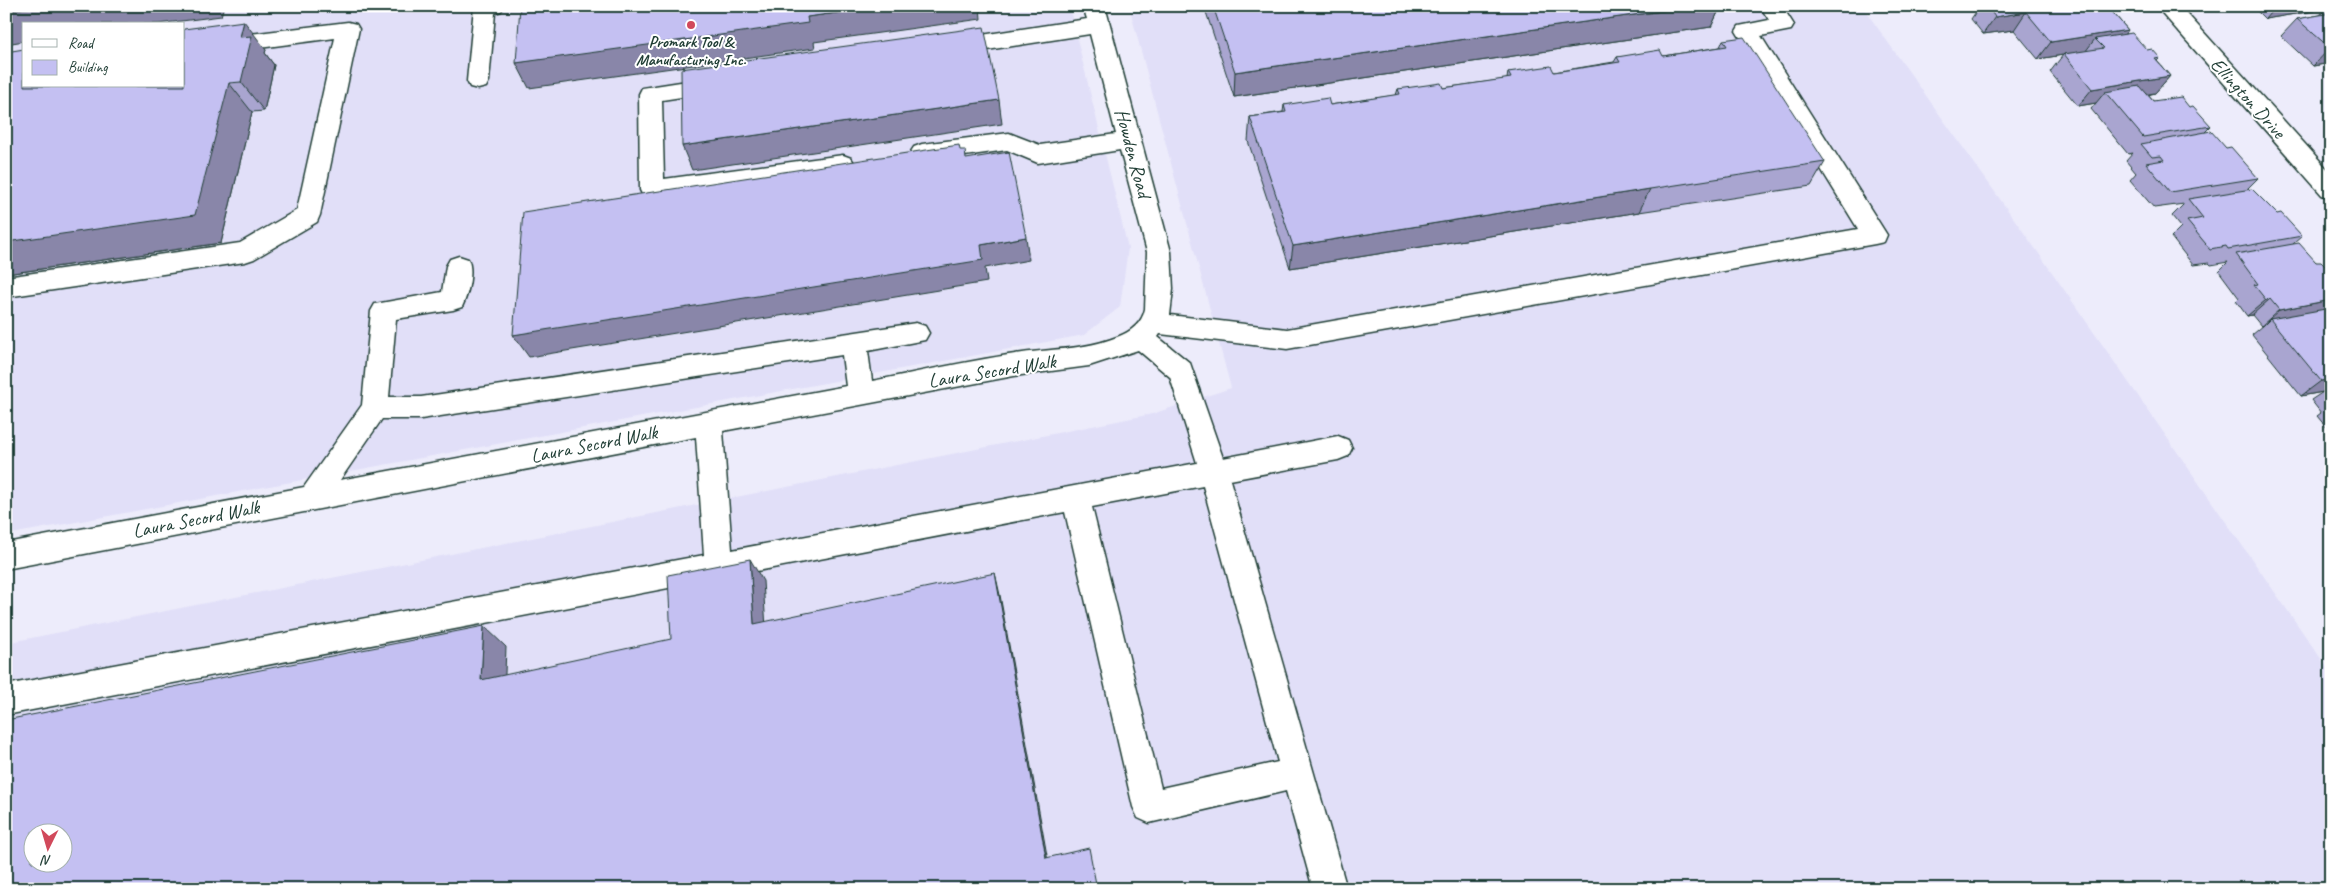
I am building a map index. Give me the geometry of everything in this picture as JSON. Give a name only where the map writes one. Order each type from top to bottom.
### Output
[{"type":"street","points":[[478,81],[485,7],[493,6]]},
{"type":"street","points":[[1151,321],[1287,339],[1875,235],[1747,30],[1783,25],[1771,6]]},
{"type":"street","name":"Ellington Drive","points":[[2166,6],[2331,189]]},
{"type":"street","points":[[923,52],[1096,15]]},
{"type":"street","name":"Howden Road","points":[[1096,15],[1159,252],[1161,282],[1151,321]]},
{"type":"street","points":[[6,287],[245,252],[308,216],[348,29],[185,50]]},
{"type":"street","points":[[738,81],[650,94],[652,190],[865,161]]},
{"type":"street","points":[[922,171],[1129,140]]},
{"type":"street","points":[[903,156],[1009,141],[1038,154]]},
{"type":"street","points":[[313,497],[375,408],[384,311],[453,300],[459,266]]},
{"type":"street","points":[[1151,321],[1181,371],[1213,472],[1330,889]]},
{"type":"street","name":"Laura Secord Walk","points":[[6,556],[1014,364],[1069,358],[1118,347],[1151,321]]},
{"type":"street","points":[[375,408],[421,408],[916,333]]},
{"type":"street","points":[[854,342],[860,394]]},
{"type":"street","points":[[709,422],[719,565]]},
{"type":"street","points":[[6,700],[1338,448]]},
{"type":"street","points":[[1076,497],[1149,807],[1297,773]]},
{"type":"shaded area","points":[[6,6],[1069,6],[1128,248],[1120,307],[1084,335],[6,535]]},
{"type":"shaded area","points":[[1129,6],[1862,6],[2042,258],[2331,673],[2331,889],[6,889],[6,643],[1152,414],[1231,388]]},
{"type":"building","points":[[6,6],[40,6],[6,11]]},
{"type":"building","points":[[520,6],[888,6],[807,17],[808,23],[516,63]]},
{"type":"building","points":[[1213,6],[1697,6],[1235,72]]},
{"type":"building","points":[[1987,6],[2107,6],[2128,30],[2051,42],[2026,12],[1995,17]]},
{"type":"building","points":[[2331,13],[2331,48],[2330,48],[2297,19]]},
{"type":"building","points":[[244,21],[240,37],[252,36],[241,82],[229,83],[195,215],[6,242],[6,52],[22,49],[22,88],[185,88],[185,29]]},
{"type":"building","points":[[984,27],[999,100],[682,146],[681,69]]},
{"type":"building","points":[[2132,33],[2147,50],[2152,49],[2160,58],[2155,59],[2170,76],[2092,89],[2064,54],[2104,48],[2095,39]]},
{"type":"building","points":[[1744,37],[1825,162],[1293,246],[1250,117],[1286,112],[1284,105],[1328,98],[1330,105],[1400,94],[1398,89],[1441,83],[1443,88],[1511,78],[1508,72],[1551,66],[1554,72],[1620,62],[1617,57],[1660,50],[1663,56],[1727,46],[1723,40]]},
{"type":"building","points":[[2140,86],[2153,101],[2181,97],[2189,107],[2193,106],[2211,126],[2143,137],[2105,92]]},
{"type":"building","points":[[2211,131],[2226,148],[2231,147],[2258,178],[2170,192],[2146,163],[2164,160],[2161,156],[2152,157],[2141,144]]},
{"type":"building","points":[[959,145],[960,150],[965,150],[966,159],[1009,152],[1026,237],[981,245],[983,260],[513,335],[523,212]]},
{"type":"building","points":[[2252,189],[2277,214],[2281,213],[2302,236],[2228,249],[2226,246],[2210,249],[2187,221],[2203,218],[2188,199]]},
{"type":"building","points":[[2299,243],[2316,262],[2321,262],[2331,272],[2331,300],[2279,310],[2270,299],[2266,300],[2254,285],[2258,284],[2236,254]]},
{"type":"building","points":[[2331,308],[2331,379],[2321,381],[2270,319]]},
{"type":"building","points":[[750,559],[754,624],[995,573],[1046,858],[1089,848],[1097,889],[6,889],[6,720],[484,626],[481,680],[671,639],[668,575]]},
{"type":"place","name":"Promark Tool & Manufacturing Inc.","points":[[691,25]]}]
